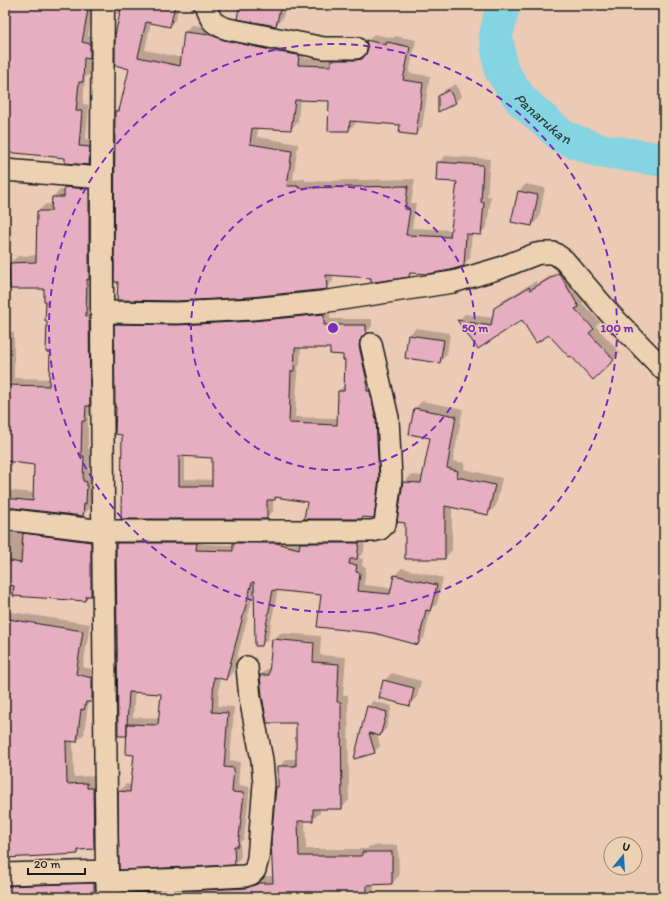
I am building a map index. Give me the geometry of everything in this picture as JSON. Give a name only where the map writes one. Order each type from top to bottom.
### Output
[{"type":"street","points":[[103,5],[101,178],[103,531],[108,883]]},
{"type":"street","points":[[205,5],[212,22],[222,27],[324,48],[356,48]]},
{"type":"street","points":[[5,170],[101,178]]},
{"type":"street","points":[[102,312],[177,313],[252,309],[322,302],[452,282],[500,268],[536,254],[551,252],[564,260],[611,315],[664,370]]},
{"type":"street","points":[[5,520],[103,531],[372,531],[382,528],[385,524],[387,515],[391,479],[391,449],[388,418],[371,344]]},
{"type":"street","points":[[5,874],[108,883],[245,876],[251,874],[255,870],[258,858],[264,784],[262,760],[250,698],[246,667]]},
{"type":"building","points":[[5,5],[89,5],[82,42],[90,44],[90,59],[84,58],[83,82],[79,82],[76,111],[82,111],[79,146],[90,147],[89,165],[65,163],[65,158],[5,152]]},
{"type":"building","points":[[122,5],[175,5],[170,27],[146,22],[138,57],[180,66],[184,32],[211,35],[224,40],[270,51],[299,55],[298,65],[331,66],[331,60],[362,59],[368,48],[366,40],[386,45],[387,42],[410,47],[403,80],[423,83],[416,135],[399,133],[400,125],[350,121],[349,131],[328,131],[329,101],[295,100],[291,130],[252,128],[250,144],[292,151],[287,186],[298,186],[298,188],[408,186],[405,209],[410,210],[406,235],[450,237],[457,182],[436,181],[437,162],[483,165],[481,202],[484,203],[481,235],[466,234],[464,266],[428,274],[410,273],[409,277],[374,282],[371,282],[371,278],[326,275],[327,289],[251,297],[177,301],[117,300],[118,282],[114,282],[115,111],[119,111],[129,69],[115,65],[115,35]]},
{"type":"building","points":[[249,5],[281,5],[276,26],[237,19],[239,8],[248,10]]},
{"type":"building","points":[[449,90],[456,103],[438,112],[438,96]]},
{"type":"building","points":[[64,187],[89,189],[89,280],[87,279],[86,316],[89,316],[90,406],[86,406],[85,421],[82,421],[81,456],[84,456],[83,481],[87,482],[86,504],[84,504],[83,516],[5,507],[5,498],[33,501],[34,465],[5,461],[5,385],[49,386],[50,352],[46,352],[47,321],[45,321],[46,301],[44,301],[44,289],[10,289],[9,263],[36,262],[37,211],[51,211],[52,197],[64,197]]},
{"type":"building","points":[[518,191],[538,195],[532,226],[511,222]]},
{"type":"building","points":[[559,273],[579,307],[575,309],[594,329],[589,333],[614,360],[593,380],[549,335],[536,343],[522,320],[478,349],[457,320],[491,326],[494,308],[529,287],[530,290]]},
{"type":"building","points":[[324,314],[324,325],[366,325],[366,334],[360,340],[359,346],[367,381],[367,391],[370,391],[376,420],[379,478],[374,518],[304,519],[307,502],[275,497],[275,500],[267,500],[267,519],[121,519],[122,435],[115,434],[116,407],[114,324],[178,325],[253,321]],"holes":[[[295,348],[330,348],[330,354],[343,355],[343,360],[345,360],[344,391],[338,391],[337,425],[289,423],[291,371],[294,371]],[[179,456],[212,458],[212,486],[179,486]]]},
{"type":"building","points":[[408,335],[444,340],[440,363],[405,358]]},
{"type":"building","points":[[414,408],[456,416],[447,468],[458,471],[457,477],[495,485],[488,515],[445,506],[445,559],[405,559],[405,523],[397,522],[403,482],[421,483],[430,438],[409,434]]},
{"type":"building","points":[[23,533],[91,542],[91,596],[86,596],[85,601],[13,596],[14,586],[5,584],[5,560],[21,563]]},
{"type":"building","points":[[116,543],[197,543],[196,550],[233,551],[233,543],[276,543],[299,549],[300,543],[359,543],[357,559],[350,559],[349,564],[357,565],[356,572],[360,573],[358,591],[390,594],[394,575],[437,585],[430,611],[426,610],[418,645],[374,633],[317,627],[321,595],[273,590],[262,646],[255,646],[254,582],[252,582],[226,680],[214,677],[212,712],[228,713],[224,767],[234,768],[232,792],[244,793],[238,846],[234,846],[235,865],[119,870],[118,791],[130,792],[134,755],[126,754],[127,736],[118,736]],"holes":[[[129,692],[161,694],[158,725],[127,724]]]},
{"type":"building","points":[[8,619],[83,631],[76,674],[92,678],[92,702],[86,702],[84,710],[81,709],[77,742],[66,741],[67,784],[87,783],[87,788],[93,788],[94,849],[78,850],[78,854],[5,858],[5,624],[8,624]]},
{"type":"building","points":[[272,639],[314,643],[313,662],[339,664],[337,702],[341,702],[342,809],[313,809],[313,821],[298,821],[299,856],[362,856],[362,852],[392,852],[392,884],[367,885],[367,897],[135,897],[135,893],[246,888],[259,883],[273,883],[271,841],[276,787],[278,787],[278,766],[296,766],[296,723],[267,723],[260,675],[269,675]]},
{"type":"building","points":[[383,680],[414,688],[410,706],[379,698]]},
{"type":"building","points":[[367,706],[387,712],[380,736],[369,733],[375,753],[354,759]]},
{"type":"building","points":[[94,883],[94,897],[5,897],[5,886]]},
{"type":"waterway","name":"Panarukan","points":[[503,5],[496,36],[501,70],[521,100],[563,137],[598,150],[664,160]]}]
